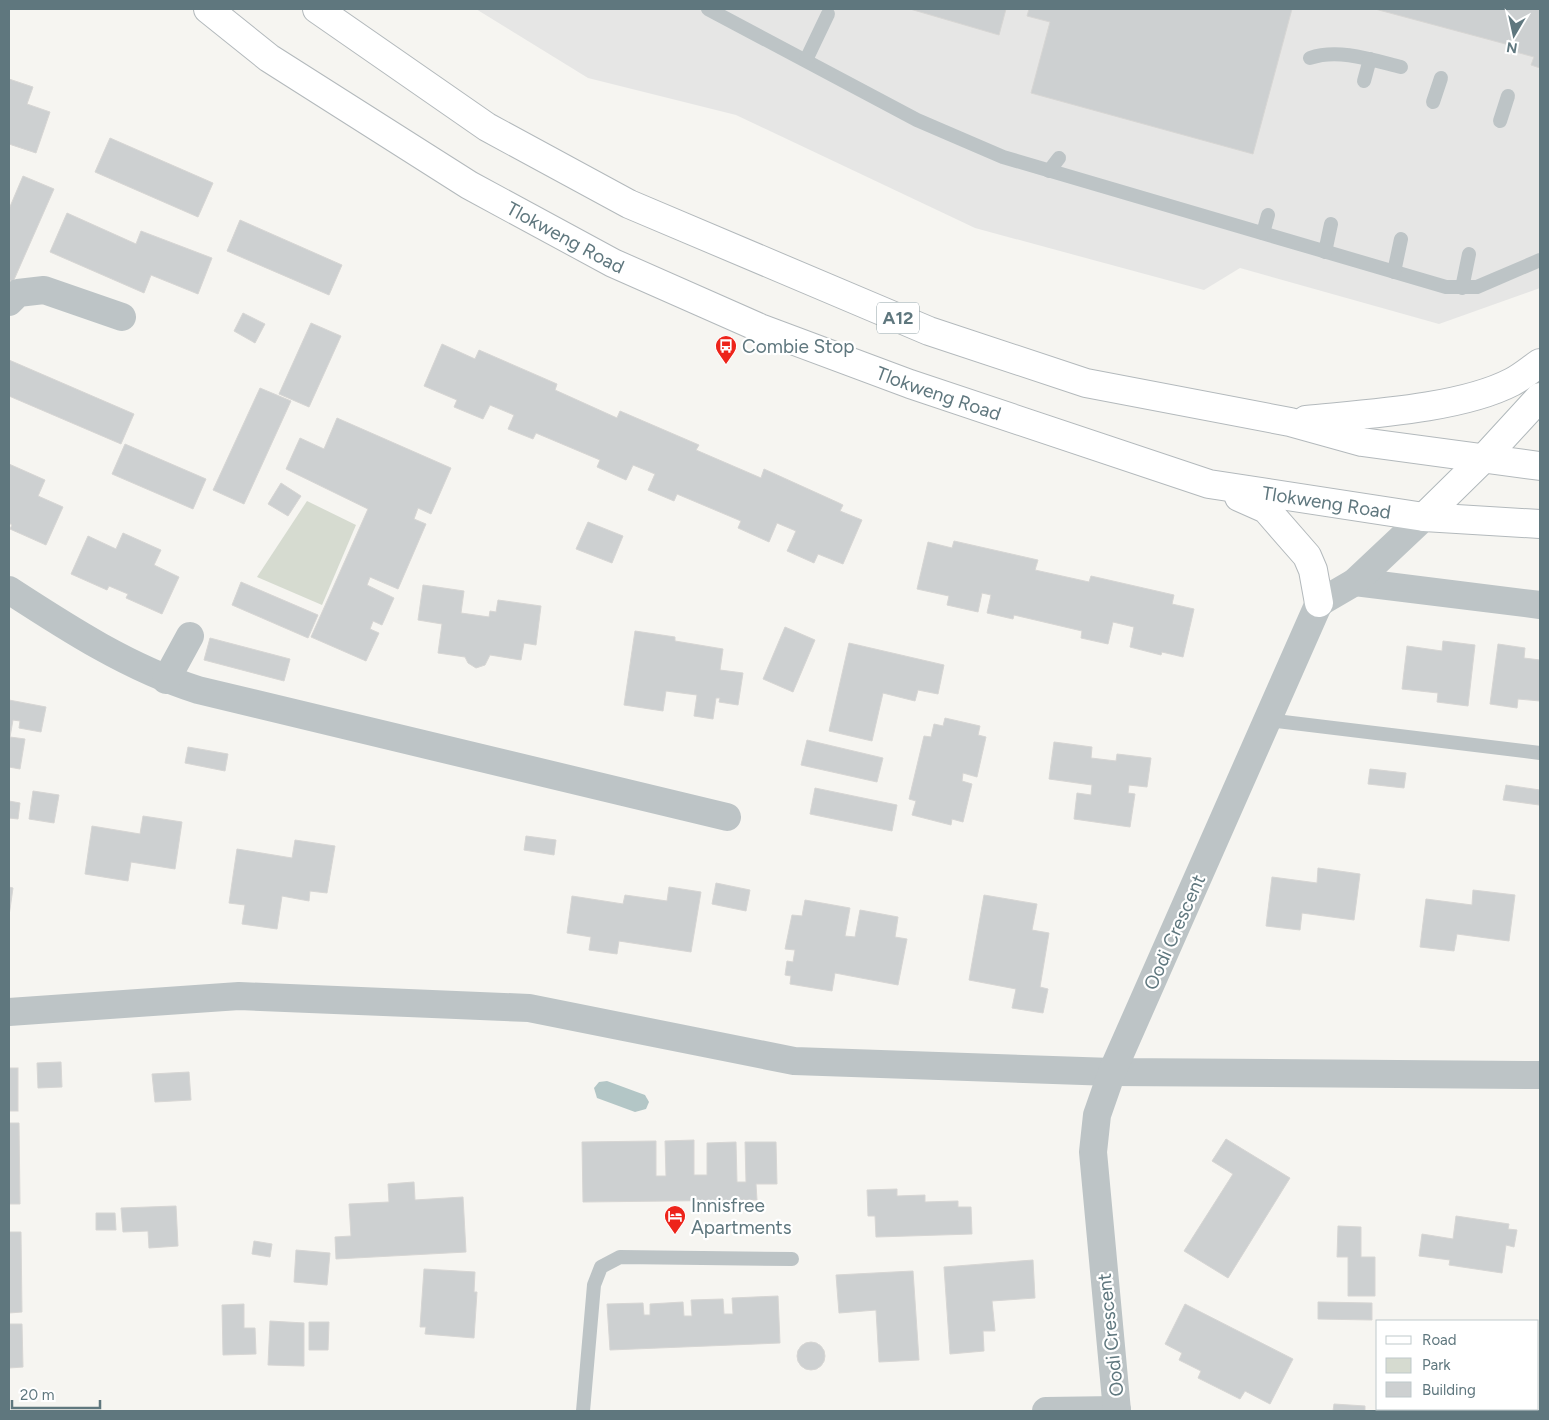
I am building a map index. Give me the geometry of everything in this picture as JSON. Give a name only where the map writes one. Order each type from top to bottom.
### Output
[{"type":"main road","name":"Tlokweng Road","points":[[208,9],[269,58],[469,185],[613,264],[760,328],[901,381],[1209,484],[1424,517],[1540,524]]},
{"type":"main road","name":"A12","points":[[317,9],[487,128],[629,204],[928,331],[1086,383],[1290,422],[1362,442],[1540,466]]},
{"type":"main road","points":[[1290,422],[1361,414],[1476,395],[1512,382],[1540,363]]},
{"type":"main road","points":[[1424,517],[1484,458],[1540,397]]},
{"type":"main road","points":[[1209,484],[1266,509],[1279,522],[1307,556],[1313,570],[1319,603]]},
{"type":"street","points":[[9,302],[18,294],[44,290],[122,317]]},
{"type":"street","points":[[1319,603],[1355,582],[1424,517]]},
{"type":"street","points":[[1355,582],[1540,604]]},
{"type":"street","points":[[9,590],[71,630],[166,680],[208,692],[727,817]]},
{"type":"street","name":"Oodi Crescent","points":[[1117,1411],[1093,1152],[1097,1115],[1112,1072],[1319,603]]},
{"type":"street","points":[[166,680],[190,636]]},
{"type":"street","points":[[9,1012],[239,996],[529,1008],[794,1061],[1112,1072],[1540,1075]]},
{"type":"street","points":[[1046,1411],[1117,1411]]},
{"type":"lane","points":[[708,9],[917,120],[1003,157],[1049,171],[1446,287],[1477,287],[1540,260]]},
{"type":"lane","points":[[806,60],[828,14]]},
{"type":"lane","points":[[1310,58],[1328,54],[1370,59],[1401,67]]},
{"type":"lane","points":[[1364,81],[1370,59]]},
{"type":"lane","points":[[1433,102],[1441,78]]},
{"type":"lane","points":[[1500,121],[1508,96]]},
{"type":"lane","points":[[1049,171],[1059,158]]},
{"type":"lane","points":[[1263,233],[1268,215]]},
{"type":"lane","points":[[1325,252],[1331,224]]},
{"type":"lane","points":[[1394,272],[1401,239]]},
{"type":"lane","points":[[1462,288],[1470,254]]},
{"type":"lane","points":[[1268,720],[1540,753]]},
{"type":"lane","points":[[583,1411],[594,1285],[601,1266],[620,1257],[792,1259]]},
{"type":"shaded area","points":[[476,9],[1540,9],[1540,288],[1439,324],[1240,268],[1204,290],[975,228],[736,115],[588,78]]},
{"type":"shaded area","points":[[607,1081],[645,1095],[649,1102],[646,1109],[635,1112],[597,1098],[594,1088],[599,1082]]},
{"type":"green space","points":[[307,501],[356,525],[322,605],[257,577]]},
{"type":"building","points":[[910,9],[1006,9],[999,35]]},
{"type":"building","points":[[1029,9],[1292,9],[1253,154],[1031,93],[1050,22],[1027,16]]},
{"type":"building","points":[[1375,9],[1540,9],[1540,68],[1531,65],[1534,57],[1512,51],[1513,46]]},
{"type":"building","points":[[9,79],[33,87],[27,104],[50,112],[36,153],[9,144]]},
{"type":"building","points":[[110,138],[213,183],[198,217],[95,172]]},
{"type":"building","points":[[23,176],[54,189],[13,282],[9,280],[9,209]]},
{"type":"building","points":[[67,213],[136,244],[141,231],[212,258],[198,294],[151,275],[144,293],[50,252]]},
{"type":"building","points":[[240,220],[342,265],[329,295],[227,251]]},
{"type":"building","points":[[243,313],[265,324],[255,343],[234,331]]},
{"type":"building","points":[[311,323],[341,336],[309,407],[279,394]]},
{"type":"building","points":[[442,344],[475,359],[479,350],[557,384],[555,390],[617,418],[620,411],[699,445],[696,450],[761,478],[764,469],[843,505],[840,511],[862,520],[843,564],[818,554],[814,563],[787,551],[796,531],[777,523],[769,542],[738,528],[741,521],[677,494],[674,501],[648,490],[655,474],[633,465],[626,480],[597,467],[600,460],[536,433],[533,439],[508,429],[514,415],[490,405],[483,419],[454,407],[457,400],[424,386]]},
{"type":"building","points":[[9,360],[134,414],[121,444],[9,396]]},
{"type":"building","points":[[260,388],[291,401],[244,504],[213,490]]},
{"type":"building","points":[[337,418],[451,468],[431,514],[418,508],[414,519],[426,524],[398,589],[370,577],[367,585],[394,598],[382,625],[373,621],[370,629],[379,633],[366,661],[311,637],[368,509],[286,469],[300,438],[324,449]]},
{"type":"building","points":[[125,444],[206,479],[193,509],[112,474]]},
{"type":"building","points":[[9,464],[45,480],[38,496],[63,507],[46,545],[10,529],[12,525],[9,523]]},
{"type":"building","points":[[281,483],[301,496],[288,516],[268,504]]},
{"type":"building","points":[[588,522],[623,536],[612,563],[576,549]]},
{"type":"building","points":[[123,533],[161,550],[154,565],[179,577],[162,614],[126,598],[128,594],[109,586],[107,590],[71,574],[88,536],[116,549]]},
{"type":"building","points":[[954,541],[1038,560],[1035,570],[1089,582],[1091,576],[1174,595],[1172,604],[1194,609],[1183,657],[1162,652],[1161,655],[1130,647],[1134,627],[1113,622],[1108,644],[1081,638],[1082,631],[1014,615],[1013,619],[987,613],[991,595],[982,593],[978,612],[947,605],[949,596],[917,589],[928,542],[952,548]]},
{"type":"building","points":[[241,582],[318,615],[308,638],[232,605]]},
{"type":"building","points":[[423,585],[464,591],[461,613],[489,617],[490,611],[496,612],[498,600],[541,606],[536,645],[524,643],[521,660],[490,655],[485,665],[476,668],[468,663],[465,657],[438,653],[442,624],[418,620]]},
{"type":"building","points":[[785,627],[815,640],[793,692],[763,679]]},
{"type":"building","points":[[635,631],[675,637],[675,641],[723,649],[720,670],[743,673],[738,705],[719,702],[720,698],[716,698],[713,719],[694,716],[697,695],[666,691],[663,711],[624,705]]},
{"type":"building","points":[[210,638],[290,659],[284,681],[204,660]]},
{"type":"building","points":[[1443,641],[1475,645],[1468,706],[1437,702],[1438,693],[1402,689],[1407,646],[1442,651]]},
{"type":"building","points":[[849,643],[944,665],[938,694],[918,690],[915,701],[883,693],[872,741],[829,731]]},
{"type":"building","points":[[1498,644],[1525,648],[1524,658],[1540,660],[1540,701],[1518,699],[1517,708],[1490,704]]},
{"type":"building","points":[[9,700],[46,707],[41,732],[19,728],[20,721],[13,720],[10,737],[25,739],[20,769],[9,767]]},
{"type":"building","points":[[945,718],[980,726],[978,735],[986,737],[977,777],[963,773],[962,781],[972,784],[963,822],[952,819],[951,825],[912,815],[916,801],[909,799],[924,736],[931,737],[934,724],[943,726]]},
{"type":"building","points":[[807,740],[883,758],[877,782],[801,765]]},
{"type":"building","points":[[1054,742],[1092,747],[1091,758],[1116,761],[1117,754],[1151,758],[1147,787],[1129,785],[1128,793],[1135,794],[1130,827],[1074,819],[1077,793],[1091,795],[1092,785],[1049,779]]},
{"type":"building","points":[[188,747],[228,754],[225,771],[185,763]]},
{"type":"building","points":[[1370,769],[1406,773],[1404,788],[1368,784]]},
{"type":"building","points":[[1506,785],[1540,790],[1539,805],[1503,800]]},
{"type":"building","points":[[815,788],[897,805],[892,831],[810,814]]},
{"type":"building","points":[[33,791],[59,795],[54,823],[29,819]]},
{"type":"building","points":[[9,801],[20,803],[18,819],[9,818]]},
{"type":"building","points":[[143,816],[182,822],[175,869],[131,862],[128,881],[85,874],[92,826],[140,834]]},
{"type":"building","points":[[526,836],[556,840],[554,855],[524,850]]},
{"type":"building","points":[[295,840],[335,846],[327,893],[310,891],[309,901],[282,896],[277,929],[242,924],[245,905],[229,903],[237,849],[292,858]]},
{"type":"building","points":[[1318,868],[1360,874],[1354,920],[1302,913],[1300,930],[1266,926],[1272,877],[1317,883]]},
{"type":"building","points":[[716,883],[750,890],[746,911],[712,904]]},
{"type":"building","points":[[9,887],[13,888],[9,916]]},
{"type":"building","points":[[669,887],[701,892],[691,952],[619,941],[617,954],[589,950],[591,937],[567,933],[572,896],[623,904],[625,895],[667,901]]},
{"type":"building","points":[[1473,890],[1515,895],[1509,941],[1457,934],[1454,951],[1420,947],[1426,899],[1472,905]]},
{"type":"building","points":[[984,895],[1037,904],[1032,930],[1049,933],[1040,987],[1048,989],[1043,1013],[1012,1008],[1016,989],[969,980]]},
{"type":"building","points":[[805,900],[850,908],[845,936],[855,937],[860,910],[898,917],[895,937],[907,939],[898,985],[835,973],[832,991],[790,984],[791,976],[785,975],[787,961],[793,962],[795,950],[785,949],[792,915],[802,916]]},
{"type":"building","points":[[61,1062],[62,1087],[38,1088],[37,1063]]},
{"type":"building","points":[[9,1068],[18,1068],[18,1111],[9,1111]]},
{"type":"building","points":[[189,1072],[191,1100],[155,1102],[152,1074]]},
{"type":"building","points":[[9,1123],[19,1123],[20,1204],[9,1204]]},
{"type":"building","points":[[1226,1139],[1290,1178],[1228,1278],[1184,1251],[1233,1174],[1212,1161]]},
{"type":"building","points":[[694,1140],[694,1175],[707,1175],[707,1143],[736,1142],[737,1182],[746,1182],[745,1142],[776,1142],[777,1184],[756,1184],[757,1200],[583,1202],[582,1142],[656,1141],[656,1176],[666,1176],[665,1141]]},
{"type":"building","points":[[414,1182],[415,1200],[463,1197],[466,1252],[336,1259],[335,1237],[351,1236],[349,1204],[389,1202],[388,1184]]},
{"type":"building","points":[[897,1189],[897,1196],[925,1195],[925,1202],[958,1201],[958,1207],[971,1207],[972,1234],[876,1237],[875,1216],[868,1216],[867,1190]]},
{"type":"building","points":[[176,1206],[178,1246],[149,1248],[148,1231],[123,1232],[121,1208]]},
{"type":"building","points":[[96,1213],[115,1213],[116,1230],[96,1230]]},
{"type":"building","points":[[1456,1216],[1509,1224],[1508,1229],[1517,1230],[1514,1247],[1506,1245],[1502,1273],[1449,1265],[1450,1260],[1419,1256],[1422,1234],[1453,1239]]},
{"type":"building","points":[[1338,1226],[1361,1227],[1361,1257],[1375,1257],[1375,1296],[1348,1296],[1348,1257],[1337,1257]]},
{"type":"building","points":[[9,1232],[21,1232],[22,1312],[9,1313]]},
{"type":"building","points":[[254,1241],[272,1244],[270,1257],[252,1254]]},
{"type":"building","points":[[296,1250],[330,1253],[327,1285],[294,1282]]},
{"type":"building","points":[[1033,1260],[1035,1298],[992,1301],[995,1331],[983,1331],[984,1351],[950,1354],[944,1267]]},
{"type":"building","points":[[424,1269],[475,1272],[474,1292],[477,1292],[474,1338],[425,1334],[426,1327],[420,1327]]},
{"type":"building","points":[[913,1271],[919,1360],[879,1362],[876,1310],[839,1313],[836,1275]]},
{"type":"building","points":[[778,1296],[780,1343],[610,1350],[607,1304],[643,1303],[644,1315],[650,1315],[650,1304],[683,1302],[684,1316],[692,1316],[691,1300],[723,1299],[724,1314],[733,1314],[732,1298]]},
{"type":"building","points":[[1318,1302],[1372,1303],[1372,1320],[1318,1319]]},
{"type":"building","points":[[244,1304],[244,1328],[255,1328],[256,1354],[223,1355],[222,1305]]},
{"type":"building","points":[[1185,1304],[1293,1359],[1270,1404],[1245,1391],[1240,1399],[1198,1378],[1201,1371],[1179,1360],[1182,1353],[1165,1344]]},
{"type":"building","points":[[270,1321],[304,1323],[304,1366],[268,1365]]},
{"type":"building","points":[[309,1322],[329,1322],[328,1350],[309,1350]]},
{"type":"building","points":[[9,1324],[22,1324],[23,1367],[9,1368]]},
{"type":"building","points":[[811,1342],[821,1346],[825,1356],[821,1366],[811,1370],[801,1366],[797,1356],[801,1346]]},
{"type":"building","points":[[1334,1404],[1365,1406],[1365,1411],[1333,1411]]},
{"type":"building","points":[[1400,1410],[1436,1410],[1436,1411]]},
{"type":"place","name":"Combie Stop","points":[[726,365]]},
{"type":"place","name":"Innisfree Apartments","points":[[675,1235]]}]
